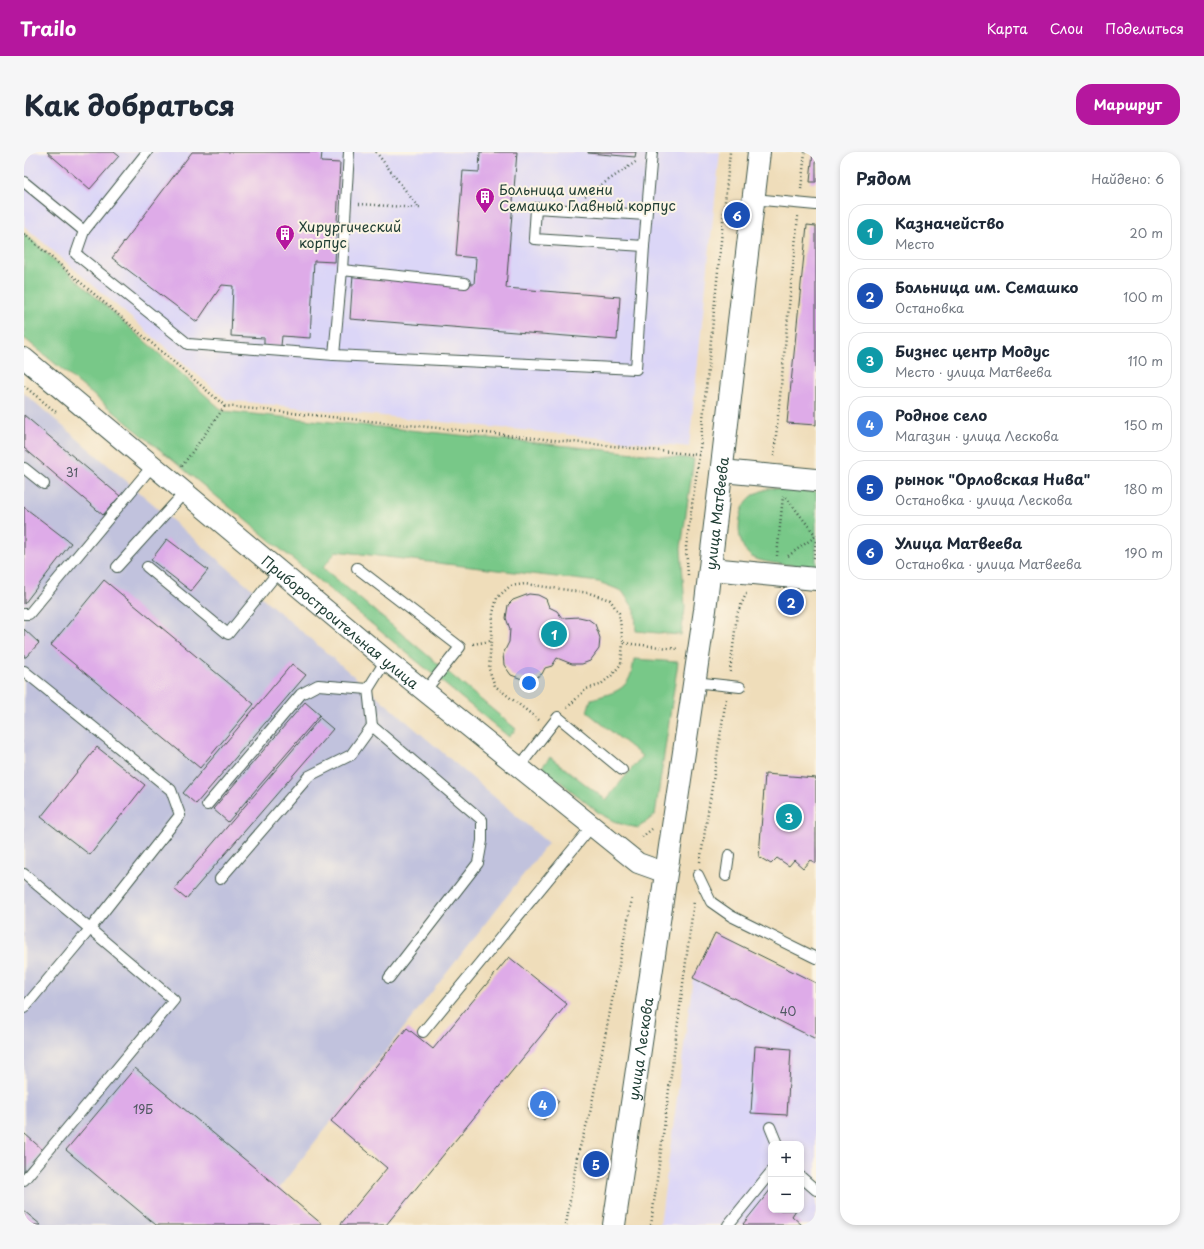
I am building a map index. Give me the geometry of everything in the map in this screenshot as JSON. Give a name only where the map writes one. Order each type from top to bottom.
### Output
[{"type":"main road","name":"улица Матвеева","points":[[666,873],[711,569],[759,152]]},
{"type":"main road","points":[[722,471],[816,480]]},
{"type":"main road","points":[[711,569],[816,579]]},
{"type":"main road","name":"улица Лескова","points":[[614,1225],[666,873]]},
{"type":"street","name":"Приборостроительная улица","points":[[24,358],[153,464],[386,660],[638,863],[666,873]]},
{"type":"lane","points":[[147,152],[84,231],[76,254],[188,344],[334,355],[636,369],[646,215],[652,152]]},
{"type":"lane","points":[[334,355],[347,203],[349,152]]},
{"type":"lane","points":[[24,182],[84,231]]},
{"type":"lane","points":[[753,199],[816,206]]},
{"type":"lane","points":[[644,246],[534,239],[536,208],[646,215]]},
{"type":"lane","points":[[342,270],[465,283]]},
{"type":"lane","points":[[24,614],[29,614],[153,464]]},
{"type":"lane","points":[[24,468],[44,484]]},
{"type":"lane","points":[[117,567],[178,486]]},
{"type":"lane","points":[[147,567],[228,634],[279,571]]},
{"type":"lane","points":[[357,568],[460,647],[425,691]]},
{"type":"lane","points":[[220,878],[309,776],[351,755],[372,726],[368,689],[386,660]]},
{"type":"lane","points":[[24,671],[171,790],[180,815],[90,929],[24,1008]]},
{"type":"lane","points":[[694,682],[740,687]]},
{"type":"lane","points":[[207,805],[301,694],[318,685],[368,689]]},
{"type":"lane","points":[[519,767],[558,717],[622,770]]},
{"type":"lane","points":[[372,726],[482,820],[482,841],[478,863],[388,978]]},
{"type":"lane","points":[[423,1032],[592,826]]},
{"type":"lane","points":[[726,876],[729,855]]},
{"type":"lane","points":[[24,874],[174,1000],[24,1180]]},
{"type":"lane","points":[[698,875],[711,902],[730,916],[816,958]]},
{"type":"lane","points":[[770,1127],[776,1141]]},
{"type":"lane","points":[[728,1225],[768,1176]]},
{"type":"lane","points":[[804,1180],[816,1190]]},
{"type":"path","points":[[347,203],[420,208],[376,152]]},
{"type":"path","points":[[24,234],[225,406],[699,455],[730,152]]},
{"type":"path","points":[[774,458],[805,152]]},
{"type":"path","points":[[564,210],[638,160]]},
{"type":"path","points":[[178,486],[225,406]]},
{"type":"path","points":[[776,557],[783,494],[816,536],[787,557]]},
{"type":"path","points":[[550,728],[496,686],[488,669],[493,613],[497,598],[510,586],[525,584],[589,593],[610,600],[619,613],[623,643],[621,664],[612,676],[600,685],[586,689],[558,717]]},
{"type":"path","points":[[652,1225],[698,875],[728,685],[737,614],[746,594],[752,594]]},
{"type":"path","points":[[623,643],[683,649]]},
{"type":"path","points":[[566,1225],[577,1158],[590,1113],[632,899]]},
{"type":"shaded area","points":[[24,152],[720,152],[689,447],[227,400],[24,226]]},
{"type":"shaded area","points":[[24,393],[548,843],[279,1188],[323,1225],[24,1225]]},
{"type":"shaded area","points":[[693,978],[816,1039],[816,1225],[660,1225]]},
{"type":"green space","points":[[24,233],[223,411],[694,459],[681,548],[685,608],[681,635],[636,631],[635,610],[622,591],[599,582],[336,551],[323,568],[516,729],[509,737],[24,338]]},
{"type":"green space","points":[[771,488],[816,492],[816,567],[766,562],[752,557],[746,552],[742,544],[739,527],[742,510],[751,497],[758,492]]},
{"type":"green space","points":[[634,659],[678,662],[655,815],[638,828],[617,823],[599,813],[542,767],[550,757],[606,800],[642,756],[587,712],[591,699],[609,694],[622,688],[630,677]]},
{"type":"building","points":[[47,152],[114,152],[119,156],[90,189]]},
{"type":"building","points":[[192,152],[322,152],[321,162],[340,163],[335,262],[314,261],[310,338],[282,336],[281,346],[264,345],[264,338],[231,336],[233,286],[222,285],[197,322],[112,258]]},
{"type":"building","name":"Больница имени Семашко Главный корпус","points":[[480,152],[517,152],[506,288],[620,297],[617,340],[350,319],[353,274],[474,284],[476,258],[456,256],[463,171],[479,172]]},
{"type":"building","name":"Больница имени Семашко Главный корпус","points":[[588,152],[636,152],[635,157]]},
{"type":"building","points":[[813,152],[816,152],[816,182],[810,182]]},
{"type":"building","points":[[807,225],[816,226],[816,425],[787,423]]},
{"type":"building","points":[[24,415],[120,496],[103,515],[24,448]]},
{"type":"building","points":[[24,507],[71,543],[24,604]]},
{"type":"building","points":[[167,539],[208,570],[191,591],[151,560]]},
{"type":"building","points":[[104,580],[254,704],[200,768],[51,645]]},
{"type":"building","points":[[529,594],[538,595],[546,599],[549,607],[557,611],[562,618],[579,617],[588,619],[595,624],[600,638],[599,649],[590,661],[582,664],[572,664],[557,658],[552,666],[545,668],[542,674],[533,679],[522,679],[511,675],[504,665],[503,654],[509,642],[510,629],[506,618],[508,605],[513,600]]},
{"type":"building","points":[[24,629],[39,643],[26,657],[24,657]]},
{"type":"building","points":[[292,664],[306,675],[196,804],[183,793]]},
{"type":"building","points":[[305,702],[320,715],[228,822],[213,809]]},
{"type":"building","points":[[320,718],[333,729],[186,899],[174,889]]},
{"type":"building","points":[[97,747],[145,785],[90,855],[41,817]]},
{"type":"building","points":[[765,774],[816,778],[816,863],[810,860],[803,868],[794,860],[789,866],[777,858],[771,864],[759,857]]},
{"type":"building","points":[[715,933],[816,983],[816,1039],[693,978]]},
{"type":"building","points":[[509,957],[567,1004],[386,1225],[340,1225],[387,1168],[331,1121],[407,1028],[433,1049]]},
{"type":"building","points":[[755,1046],[791,1049],[787,1115],[751,1113]]},
{"type":"building","points":[[135,1068],[323,1225],[156,1225],[66,1150]]},
{"type":"building","points":[[542,1088],[559,1101],[544,1120],[528,1108]]},
{"type":"building","points":[[24,1134],[43,1150],[24,1171]]},
{"type":"building","points":[[768,1193],[768,1213],[794,1213],[792,1216],[802,1225],[744,1225],[743,1224]]},
{"type":"building","points":[[24,1211],[41,1225],[24,1225]]},
{"type":"place","name":"Больница имени Семашко Главный корпус","points":[[485,214]]},
{"type":"place","name":"Улица Матвеева","points":[[737,215]]},
{"type":"place","name":"Хирургический корпус","points":[[285,251]]},
{"type":"place","name":"Больница им. Семашко","points":[[791,602]]},
{"type":"place","name":"Казначейство","points":[[554,634]]},
{"type":"place","name":"Бизнес центр Модус","points":[[789,817]]},
{"type":"place","name":"Родное село","points":[[543,1104]]},
{"type":"place","name":"рынок \"Орловская Нива\"","points":[[596,1164]]}]
